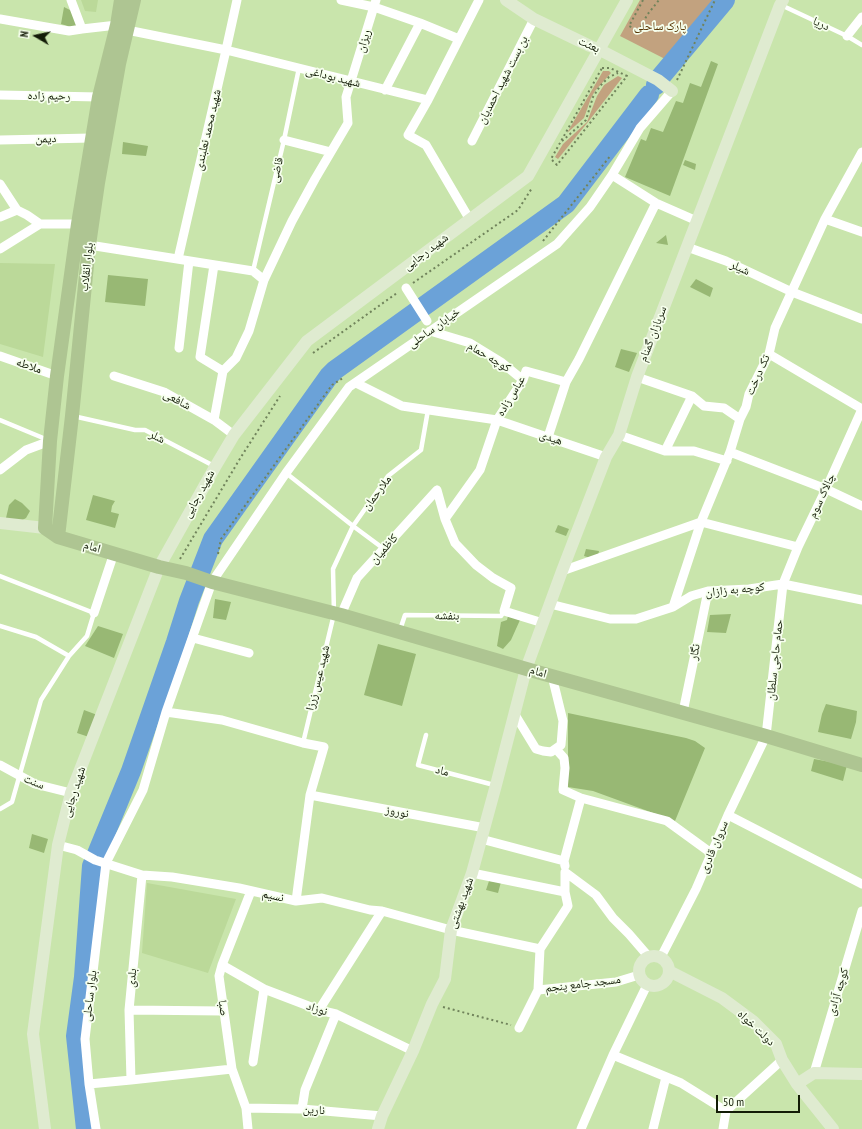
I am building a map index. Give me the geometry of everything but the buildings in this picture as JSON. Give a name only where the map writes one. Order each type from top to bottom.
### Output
[{"type":"main road","name":"بلوار انقلاب","points":[[58,537],[89,245],[98,183],[119,64],[122,28],[121,0]]},
{"type":"main road","name":"بلوار انقلاب","points":[[45,528],[50,440],[57,376],[91,138],[99,96],[122,28],[134,0]]},
{"type":"main road","name":"امام","points":[[45,528],[58,537],[159,567],[180,571],[212,582],[338,614],[526,669],[683,712],[862,765]]},
{"type":"street","points":[[71,0],[82,29]]},
{"type":"street","name":"شهید محمد نعلبندی","points":[[178,259],[237,0]]},
{"type":"street","points":[[341,0],[375,4],[459,38]]},
{"type":"street","points":[[470,220],[426,145],[408,135],[428,100],[479,0]]},
{"type":"street","name":"شهید رجایی","points":[[45,1129],[33,1034],[58,845],[71,793],[159,567],[234,435],[307,341],[528,176],[627,0]]},
{"type":"street","name":"بعثت","points":[[513,2],[534,19],[600,50],[658,80],[672,90]]},
{"type":"street","name":"سربازان گمنام","points":[[526,669],[562,570],[606,457],[619,435],[637,377],[781,2]]},
{"type":"street","name":"ریزان","points":[[223,370],[236,358],[249,331],[264,280],[292,221],[348,123],[346,97],[375,4]]},
{"type":"street","points":[[847,36],[862,17]]},
{"type":"street","name":"شهید بوداغی","points":[[0,19],[69,31],[82,29],[122,28],[226,50],[428,100]]},
{"type":"street","name":"بن بست شهید احمدیان","points":[[472,141],[534,19]]},
{"type":"street","points":[[385,90],[420,23]]},
{"type":"street","name":"خیابان ساحلی","points":[[166,712],[212,582],[286,473],[349,387],[557,244],[590,207],[612,175],[640,128],[672,90]]},
{"type":"street","name":"رحیم زاده","points":[[0,94],[99,96]]},
{"type":"street","name":"دیمن","points":[[0,140],[91,138]]},
{"type":"street","points":[[284,140],[332,152]]},
{"type":"street","name":"تک درخت","points":[[673,607],[701,522],[727,461],[740,419],[746,407],[748,394],[769,354],[775,328],[824,219],[862,152]]},
{"type":"street","points":[[612,175],[656,203],[697,221]]},
{"type":"street","points":[[0,184],[17,210],[40,224]]},
{"type":"street","points":[[548,437],[566,382],[579,359],[656,203]]},
{"type":"street","points":[[0,216],[17,210]]},
{"type":"street","points":[[824,219],[862,232]]},
{"type":"street","points":[[0,249],[40,224],[78,224]]},
{"type":"street","points":[[89,245],[253,270],[264,280]]},
{"type":"street","name":"شیلر","points":[[687,247],[726,261],[792,292],[862,319]]},
{"type":"street","points":[[179,348],[189,261]]},
{"type":"street","points":[[214,265],[200,357],[223,370],[214,420]]},
{"type":"street","points":[[406,288],[427,321]]},
{"type":"street","name":"کوچه حمام","points":[[430,331],[470,343],[501,362],[523,380]]},
{"type":"street","points":[[769,354],[862,409]]},
{"type":"street","name":"ملاطه","points":[[0,356],[57,376]]},
{"type":"street","name":"عباس زاده","points":[[356,383],[402,406],[497,420],[523,380],[526,371],[566,382]]},
{"type":"street","name":"شافعی","points":[[114,376],[164,392],[214,420],[234,435]]},
{"type":"street","points":[[637,377],[692,396],[704,406],[724,408],[740,419]]},
{"type":"street","points":[[665,451],[692,396]]},
{"type":"street","name":"چالاک سوم","points":[[783,584],[798,547],[862,409]]},
{"type":"street","points":[[497,420],[480,470],[445,519],[455,543],[476,565],[493,578],[511,588],[504,611],[543,623]]},
{"type":"street","name":"هیدی","points":[[497,420],[606,457]]},
{"type":"street","points":[[619,435],[665,451],[694,451],[727,461]]},
{"type":"street","points":[[0,470],[26,450],[50,440]]},
{"type":"street","points":[[730,452],[826,489],[862,506]]},
{"type":"street","name":"کاظمیان","points":[[338,614],[357,578],[437,490],[445,519]]},
{"type":"street","points":[[562,570],[701,522],[798,547]]},
{"type":"street","name":"امام","points":[[0,524],[45,528]]},
{"type":"street","points":[[94,613],[114,553]]},
{"type":"street","name":"کوچه به زازان","points":[[550,604],[610,619],[636,619],[673,607],[690,596],[708,591],[749,589],[783,584],[862,600]]},
{"type":"street","name":"حمام حاجی سلطان","points":[[766,736],[783,584]]},
{"type":"street","name":"نگار","points":[[683,712],[708,591]]},
{"type":"street","points":[[193,638],[249,653]]},
{"type":"street","name":"شهید بهشتی","points":[[378,1129],[382,1116],[413,1052],[432,1004],[445,979],[451,930],[472,873],[526,669]]},
{"type":"street","points":[[514,713],[536,749],[551,752],[561,745],[563,721],[552,676]]},
{"type":"street","points":[[166,712],[222,720],[303,743],[324,747],[310,796],[296,901]]},
{"type":"street","name":"بلوار ساحلی","points":[[96,1129],[84,1039],[106,863],[143,790],[166,712]]},
{"type":"street","name":"سروان قادری","points":[[661,957],[696,888],[728,815],[766,736]]},
{"type":"street","points":[[556,749],[564,758],[565,768],[563,790],[581,798],[667,821],[711,853]]},
{"type":"street","name":"سنت","points":[[0,765],[35,784],[71,793]]},
{"type":"street","name":"نوروز","points":[[310,796],[483,834],[564,860]]},
{"type":"street","points":[[538,990],[540,949],[568,906],[565,892],[564,860],[581,798]]},
{"type":"street","points":[[728,815],[862,884]]},
{"type":"street","name":"نسیم","points":[[58,845],[76,850],[95,860],[142,876],[172,877],[251,890],[296,901],[322,898],[370,910],[382,911],[451,930],[540,949]]},
{"type":"street","points":[[565,872],[596,895],[613,918],[648,956]]},
{"type":"street","points":[[472,873],[565,892]]},
{"type":"street","name":"بلدی","points":[[131,1080],[130,1010],[142,876]]},
{"type":"street","name":"صبا","points":[[248,1129],[246,1108],[232,1069],[223,1011],[220,976],[222,965],[251,890]]},
{"type":"street","points":[[319,1010],[382,911]]},
{"type":"street","name":"کوچه آزادی","points":[[814,1073],[862,911]]},
{"type":"street","points":[[653,955],[661,957],[667,963],[669,972],[666,981],[657,986],[647,985],[643,982],[639,975],[639,966],[644,958],[648,956],[653,955]]},
{"type":"street","name":"نوزاد","points":[[222,965],[264,989],[319,1010],[336,1014],[413,1052]]},
{"type":"street","name":"دولت خواه","points":[[669,972],[722,998],[753,1021],[776,1044],[782,1060],[797,1084],[833,1129]]},
{"type":"street","name":"مسجد جامع پنجم","points":[[519,1028],[538,990],[616,982],[639,975]]},
{"type":"street","points":[[581,1129],[613,1055],[647,985]]},
{"type":"street","points":[[253,1062],[264,989]]},
{"type":"street","points":[[130,1010],[223,1011]]},
{"type":"street","points":[[302,1108],[305,1090],[336,1014]]},
{"type":"street","points":[[613,1055],[682,1083],[726,1111]]},
{"type":"street","points":[[723,1129],[726,1111],[782,1060]]},
{"type":"street","points":[[89,1084],[232,1069]]},
{"type":"street","points":[[797,1084],[814,1073],[862,1074]]},
{"type":"street","points":[[653,1129],[666,1077]]},
{"type":"street","name":"نارین","points":[[246,1108],[302,1108],[382,1116]]},
{"type":"lane","name":"دریا","points":[[781,2],[862,45]]},
{"type":"lane","name":"قاضی","points":[[253,270],[284,140],[298,68]]},
{"type":"lane","name":"ملارحمان","points":[[338,614],[333,569],[353,526],[388,476],[421,450],[428,410]]},
{"type":"lane","name":"شلر","points":[[72,416],[135,430],[145,430],[215,467]]},
{"type":"lane","points":[[0,420],[50,440]]},
{"type":"lane","points":[[286,473],[384,549]]},
{"type":"lane","points":[[0,576],[94,613],[87,636],[69,656],[41,700],[12,802],[0,809]]},
{"type":"lane","name":"بنفشه","points":[[399,632],[404,615],[501,616],[504,611]]},
{"type":"lane","name":"شهید عیس زرزا","points":[[303,743],[338,614]]},
{"type":"lane","points":[[0,626],[36,637],[69,656]]},
{"type":"lane","name":"ماد","points":[[426,735],[418,765],[496,785]]},
{"type":"path","points":[[644,0],[629,26],[639,31],[647,15],[659,0]]},
{"type":"path","points":[[672,90],[715,0]]},
{"type":"path","points":[[602,68],[610,68],[627,76],[557,165],[551,159],[559,144],[602,68]]},
{"type":"path","points":[[559,144],[586,120],[593,97],[600,86],[609,77],[619,72]]},
{"type":"path","points":[[542,242],[616,150]]},
{"type":"path","points":[[310,356],[518,210],[534,184]]},
{"type":"path","points":[[180,571],[241,457],[282,392]]},
{"type":"path","points":[[432,1004],[519,1028]]},
{"type":"shaded area","points":[[81,0],[98,0],[96,12],[85,11]]},
{"type":"shaded area","points":[[0,263],[55,264],[43,357],[0,344]]},
{"type":"shaded area","points":[[147,883],[236,899],[208,973],[142,953]]},
{"type":"green space","name":"پارک ساحلی","points":[[640,0],[718,0],[667,60],[620,36]]},
{"type":"green space","points":[[603,71],[609,71],[611,73],[595,91],[584,118],[567,133]]},
{"type":"green space","points":[[618,76],[622,78],[588,122],[558,159],[555,157],[563,144],[587,122],[597,96],[604,85]]},
{"type":"waterway","points":[[656,85],[658,80],[725,0]]},
{"type":"waterway","points":[[86,1129],[76,1036],[84,977],[92,866],[131,771],[189,601],[213,539],[329,376],[335,370],[566,204],[649,95]]}]
